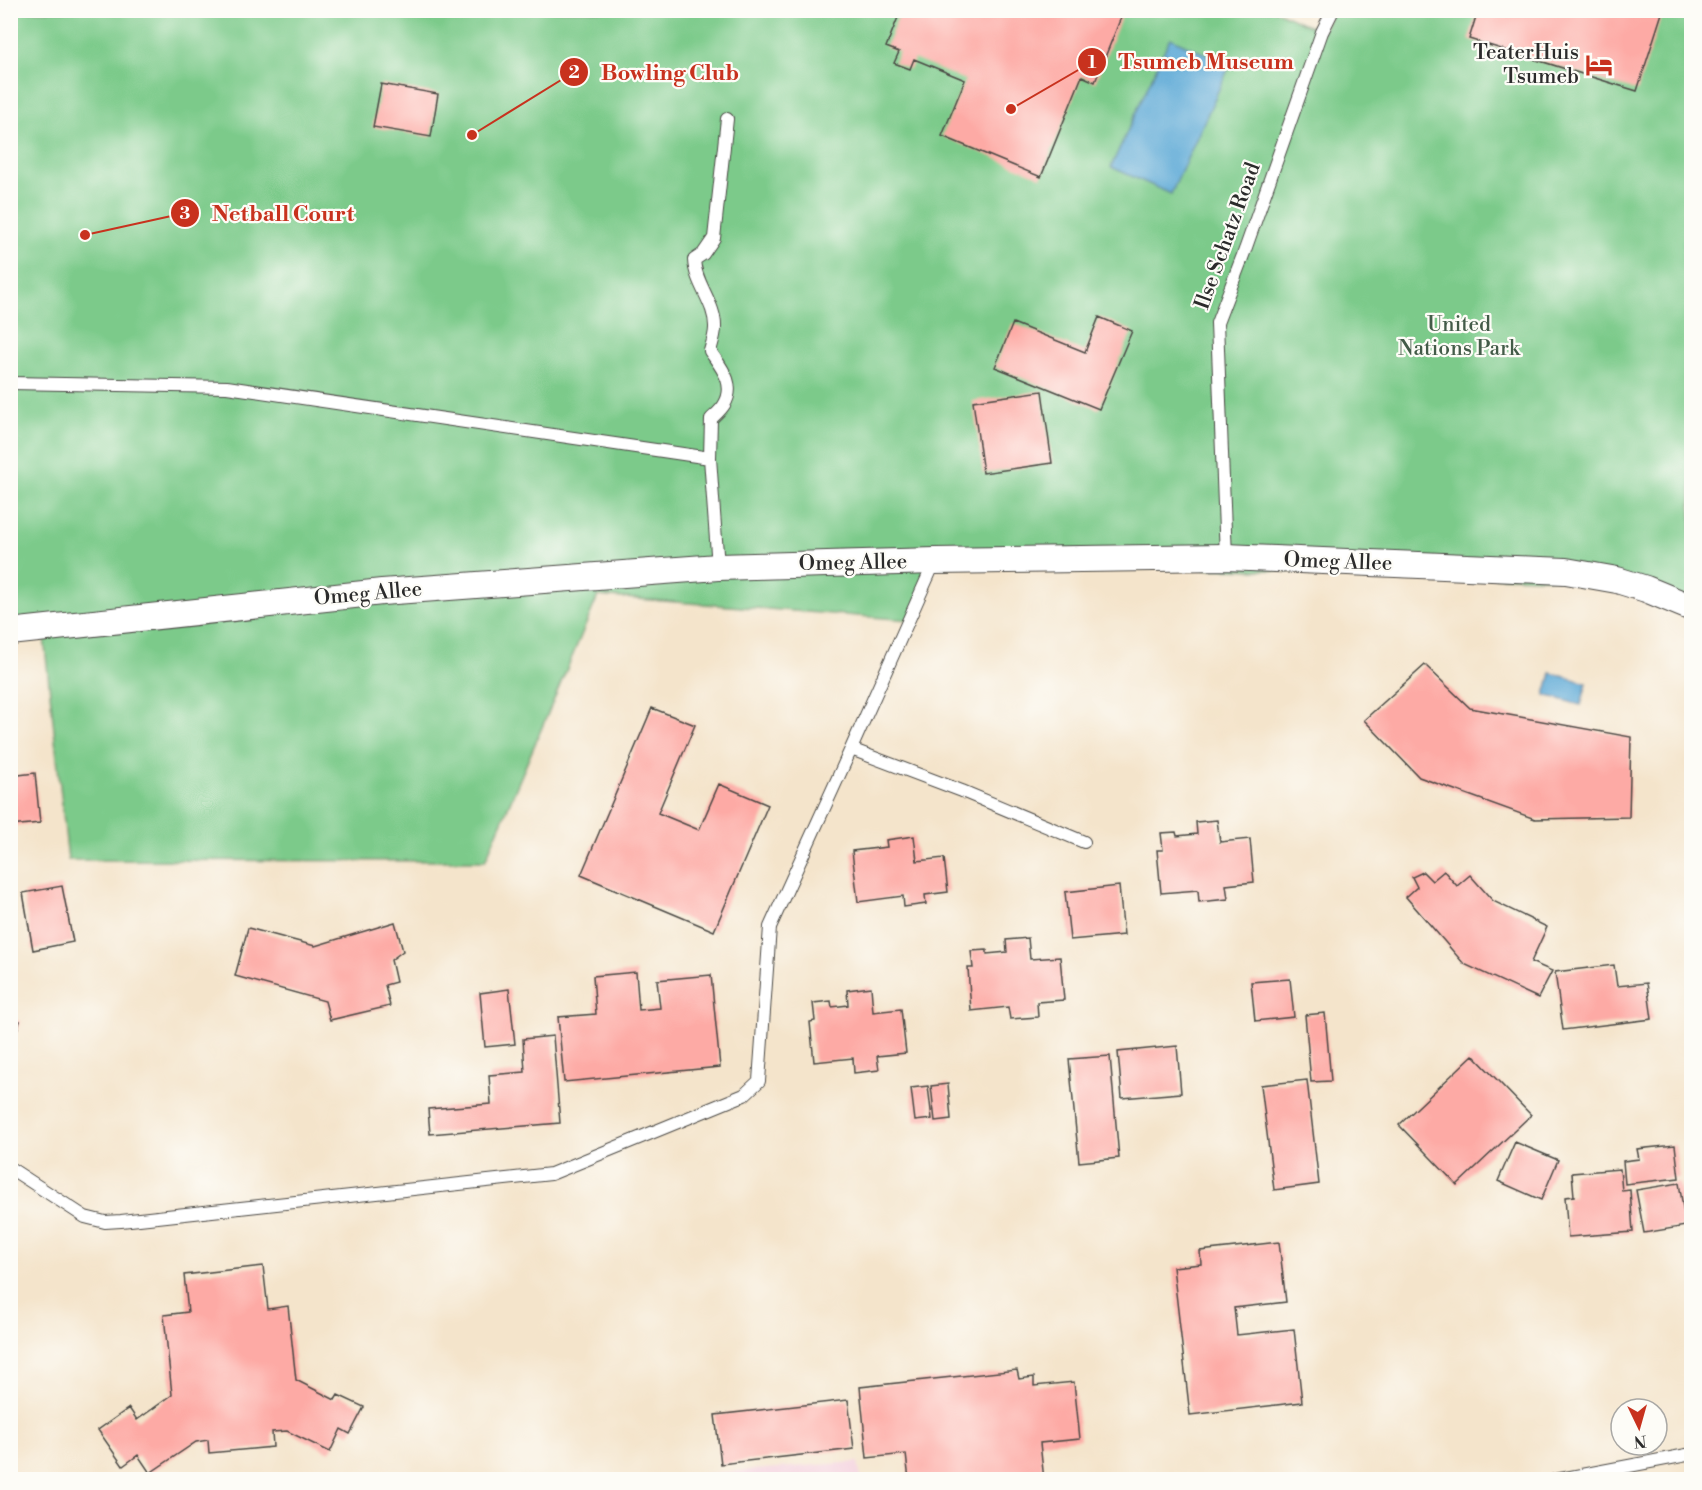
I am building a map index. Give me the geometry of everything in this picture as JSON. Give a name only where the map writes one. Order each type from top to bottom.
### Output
[{"type":"street","name":"Omeg Allee","points":[[10,632],[382,592],[718,567],[935,561],[1226,557],[1566,571],[1617,580],[1692,608]]},
{"type":"lane","name":"Ilse Schatz Road","points":[[1226,557],[1217,323],[1322,32],[1333,10]]},
{"type":"lane","points":[[718,567],[710,458],[711,419],[725,404],[729,391],[728,378],[710,351],[715,327],[710,307],[694,268],[694,260],[703,254],[714,238],[727,119]]},
{"type":"lane","points":[[10,383],[227,387],[710,458]]},
{"type":"lane","points":[[10,1168],[85,1217],[105,1222],[121,1221],[551,1174],[744,1095],[759,1081],[770,927],[935,561]]},
{"type":"lane","points":[[851,749],[962,791],[1084,842]]},
{"type":"lane","points":[[1555,1479],[1692,1454]]},
{"type":"shaded area","points":[[858,1462],[861,1479],[634,1479]]},
{"type":"green space","name":"United Nations Park","points":[[1275,10],[1322,32],[1333,11],[1691,11],[1691,611],[1617,580],[935,561],[909,620],[598,596],[485,861],[68,860],[43,628],[11,632],[10,11]]},
{"type":"water","points":[[1170,38],[1230,65],[1171,194],[1111,167]]},
{"type":"water","points":[[1551,673],[1587,683],[1581,705],[1545,695]]},
{"type":"building","points":[[901,10],[1124,10],[1095,82],[1082,76],[1041,177],[942,136],[965,80],[914,59],[910,69],[894,63],[899,52],[886,47]]},
{"type":"building","name":"TeaterHuis Tsumeb","points":[[1478,10],[1663,10],[1637,91],[1469,39]]},
{"type":"building","points":[[381,84],[438,94],[431,137],[373,127]]},
{"type":"building","points":[[1099,317],[1132,331],[1099,409],[995,367],[1013,323],[1085,352]]},
{"type":"building","points":[[1042,391],[1052,463],[983,473],[973,401]]},
{"type":"building","points":[[1425,665],[1470,708],[1631,737],[1629,817],[1535,819],[1419,777],[1364,720]]},
{"type":"building","points":[[652,708],[695,725],[658,813],[699,830],[719,784],[768,805],[714,931],[581,875]]},
{"type":"building","points":[[35,773],[40,823],[10,826],[10,776]]},
{"type":"building","points":[[1217,820],[1220,842],[1250,839],[1254,882],[1226,885],[1228,899],[1199,902],[1198,890],[1161,893],[1157,850],[1163,850],[1161,833],[1176,832],[1177,836],[1197,834],[1196,822]]},
{"type":"building","points":[[914,836],[917,861],[944,858],[948,892],[925,895],[926,904],[904,907],[903,896],[858,902],[852,851],[887,847],[886,840]]},
{"type":"building","points":[[1444,871],[1457,886],[1470,875],[1493,901],[1547,927],[1531,962],[1552,971],[1538,998],[1464,964],[1406,897],[1417,887],[1412,877],[1423,872],[1432,881]]},
{"type":"building","points":[[62,886],[73,942],[33,950],[23,893]]},
{"type":"building","points":[[1119,886],[1124,935],[1070,940],[1065,892]]},
{"type":"building","points":[[395,922],[403,951],[391,960],[396,982],[385,985],[390,1006],[330,1020],[325,1001],[235,976],[248,928],[315,946]]},
{"type":"building","points":[[1028,938],[1030,959],[1060,957],[1064,1000],[1037,1002],[1038,1017],[1010,1019],[1008,1007],[971,1011],[968,968],[973,968],[971,951],[987,950],[987,954],[1007,952],[1006,940]]},
{"type":"building","points":[[1614,965],[1617,986],[1647,983],[1652,1019],[1563,1030],[1555,972]]},
{"type":"building","points":[[636,972],[639,1010],[660,1008],[657,980],[711,975],[720,1067],[564,1082],[558,1017],[596,1014],[593,976]]},
{"type":"building","points":[[1290,979],[1294,1017],[1255,1021],[1251,982]]},
{"type":"building","points":[[871,987],[873,1012],[901,1009],[906,1053],[877,1056],[879,1070],[854,1073],[853,1058],[814,1062],[810,1022],[815,1021],[813,1003],[831,1001],[832,1007],[848,1005],[847,990]]},
{"type":"building","points":[[509,989],[515,1044],[485,1047],[480,993]]},
{"type":"building","points":[[1325,1013],[1331,1081],[1311,1082],[1305,1015]]},
{"type":"building","points":[[10,1018],[20,1021],[11,1048],[10,1048]]},
{"type":"building","points":[[553,1036],[560,1123],[430,1134],[428,1109],[491,1104],[489,1075],[525,1072],[523,1039]]},
{"type":"building","points":[[1177,1046],[1181,1093],[1122,1098],[1118,1052]]},
{"type":"building","points":[[1473,1055],[1531,1115],[1457,1185],[1399,1125]]},
{"type":"building","points":[[1110,1056],[1119,1158],[1079,1162],[1069,1059]]},
{"type":"building","points":[[1307,1080],[1319,1184],[1274,1190],[1261,1085]]},
{"type":"building","points":[[948,1084],[951,1119],[935,1121],[931,1086]]},
{"type":"building","points":[[928,1086],[932,1119],[915,1121],[911,1088]]},
{"type":"building","points":[[1515,1142],[1558,1160],[1541,1200],[1498,1181]]},
{"type":"building","points":[[1675,1145],[1679,1178],[1625,1184],[1623,1161],[1639,1159],[1637,1149]]},
{"type":"building","points":[[1620,1169],[1622,1191],[1630,1190],[1633,1232],[1568,1237],[1565,1197],[1574,1196],[1572,1173]]},
{"type":"building","points":[[1679,1183],[1686,1226],[1644,1233],[1636,1190]]},
{"type":"building","points":[[1279,1242],[1286,1302],[1234,1308],[1237,1335],[1294,1329],[1302,1402],[1190,1415],[1173,1267],[1201,1264],[1200,1251]]},
{"type":"building","points":[[263,1266],[268,1309],[288,1306],[296,1380],[335,1400],[338,1395],[364,1407],[350,1434],[341,1429],[330,1452],[287,1431],[272,1432],[273,1447],[209,1453],[208,1440],[196,1442],[150,1473],[138,1455],[123,1466],[98,1430],[129,1408],[137,1420],[172,1395],[164,1315],[188,1312],[184,1275]]},
{"type":"building","points":[[1017,1370],[1019,1379],[1034,1377],[1034,1386],[1074,1382],[1080,1439],[1040,1443],[1044,1480],[909,1480],[906,1454],[867,1458],[860,1387]]},
{"type":"building","points":[[848,1400],[854,1449],[721,1464],[715,1415]]},
{"type":"place","name":"TeaterHuis Tsumeb","points":[[1599,65]]},
{"type":"place","name":"Tsumeb Museum","points":[[1011,109]]},
{"type":"place","name":"Bowling Club","points":[[472,135]]},
{"type":"place","name":"Netball Court","points":[[85,235]]}]
